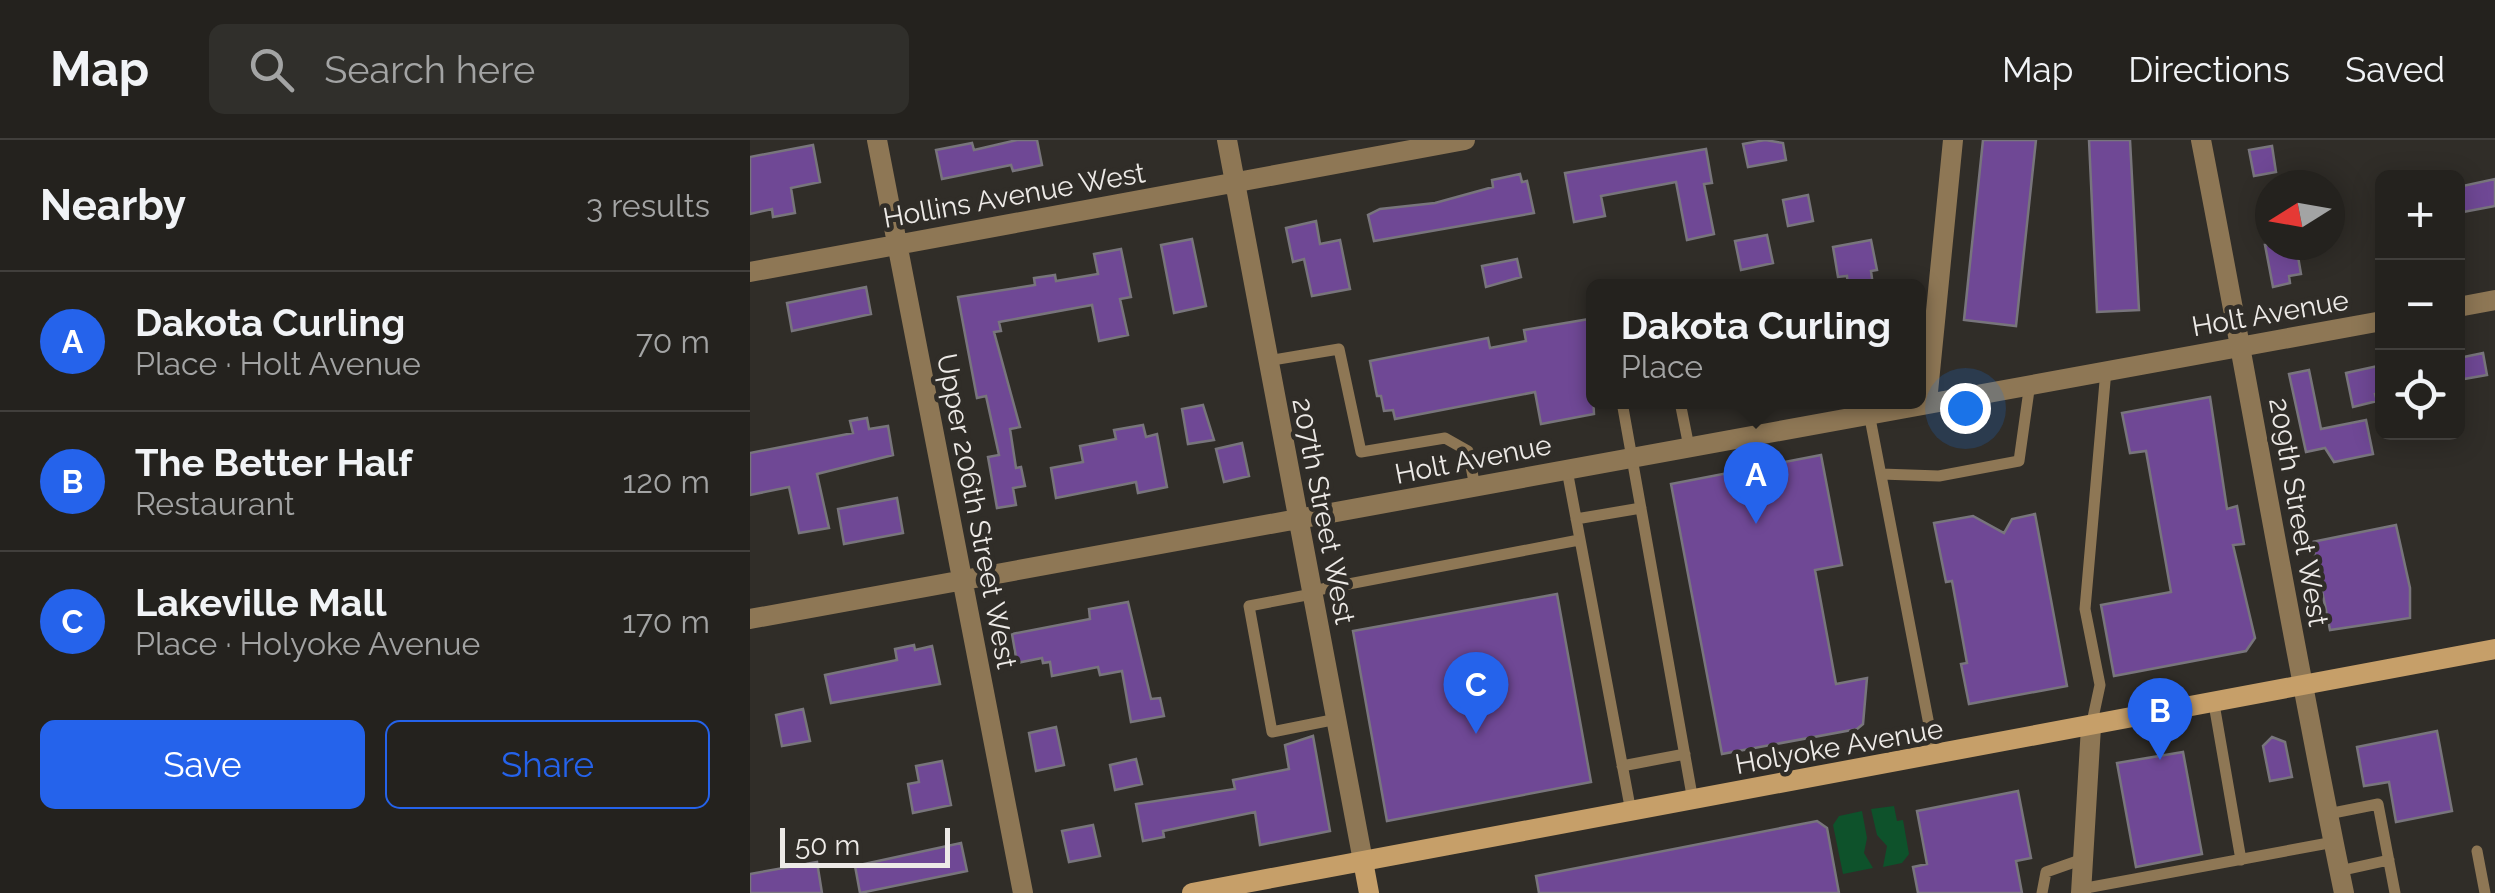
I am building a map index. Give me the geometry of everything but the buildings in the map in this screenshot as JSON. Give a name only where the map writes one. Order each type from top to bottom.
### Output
[{"type":"street","name":"Upper 206th Street West","points":[[878,140],[1022,893]]},
{"type":"street","name":"207th Street West","points":[[1227,140],[1369,893]]},
{"type":"street","name":"Hollins Avenue West","points":[[750,272],[1466,140]]},
{"type":"street","points":[[1927,402],[1953,140]]},
{"type":"street","name":"209th Street West","points":[[2200,140],[2344,893]]},
{"type":"street","points":[[2465,306],[2495,300]]},
{"type":"street","name":"Holt Avenue","points":[[1927,402],[2375,321]]},
{"type":"street","name":"Holt Avenue","points":[[750,619],[1890,409]]},
{"type":"street","name":"Holyoke Avenue","points":[[1192,893],[2495,650]]},
{"type":"street","points":[[2081,891],[2090,728]]},
{"type":"lane","points":[[1267,361],[1339,348],[1361,452],[1445,438],[1468,451],[1475,486]]},
{"type":"lane","points":[[2090,728],[2100,686],[2085,609],[2106,370]]},
{"type":"lane","points":[[1881,474],[1939,476],[2019,461],[2030,383]]},
{"type":"lane","points":[[1623,409],[1693,801]]},
{"type":"lane","points":[[1681,409],[1688,447]]},
{"type":"lane","points":[[1869,413],[1935,756]]},
{"type":"lane","points":[[1567,470],[1631,812]]},
{"type":"lane","points":[[1576,520],[1641,508]]},
{"type":"lane","points":[[1337,719],[1272,732],[1249,606],[1580,540]]},
{"type":"lane","points":[[2214,704],[2241,860]]},
{"type":"lane","points":[[1622,766],[1685,754]]},
{"type":"lane","points":[[2328,814],[2378,804],[2395,893]]},
{"type":"lane","points":[[2081,891],[2334,842]]},
{"type":"lane","points":[[2477,851],[2486,893]]},
{"type":"lane","points":[[2042,893],[2046,872],[2083,859]]},
{"type":"lane","points":[[2339,870],[2389,860]]},
{"type":"green space","points":[[1894,806],[1897,821],[1903,820],[1909,854],[1902,863],[1883,867],[1887,846],[1877,835],[1871,809]]},
{"type":"green space","points":[[1862,811],[1867,838],[1864,853],[1873,868],[1843,874],[1833,825],[1839,816]]},
{"type":"place","name":"Dakota Curling","points":[[1756,524]]},
{"type":"place","name":"Lakeville Mall","points":[[1476,734]]},
{"type":"place","name":"The Better Half","points":[[2160,760]]}]
